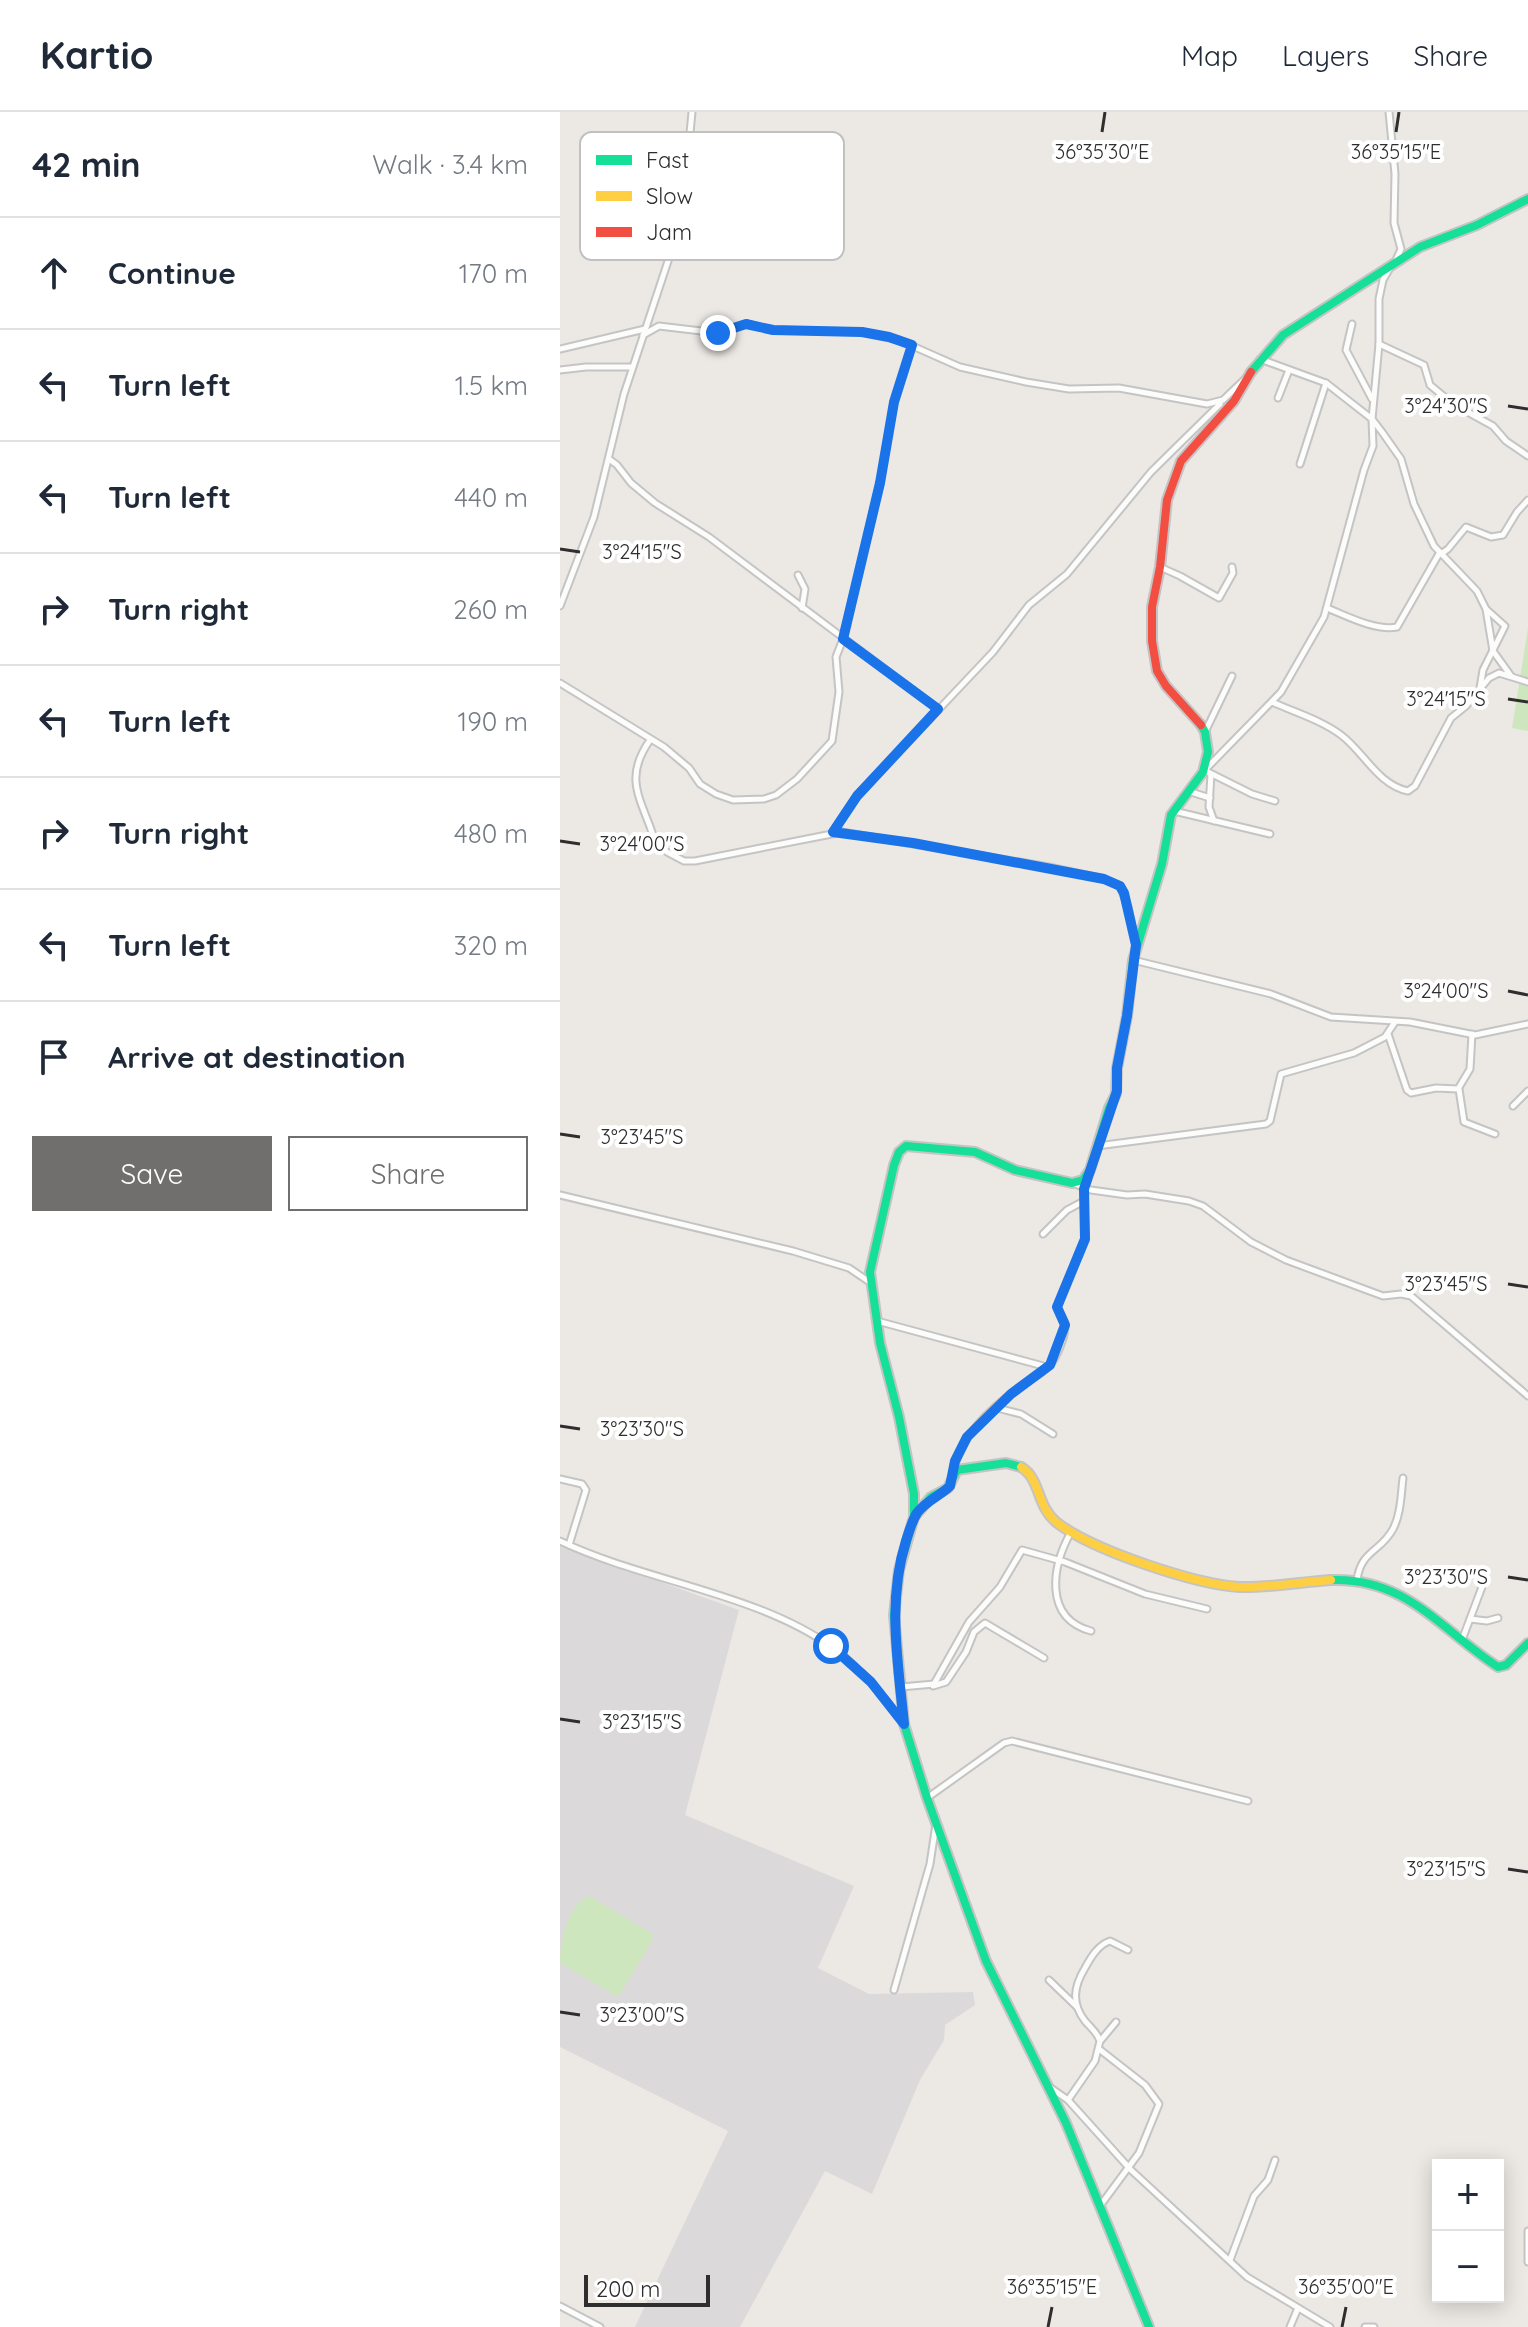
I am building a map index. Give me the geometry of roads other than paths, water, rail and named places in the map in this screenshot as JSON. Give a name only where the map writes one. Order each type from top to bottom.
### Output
[{"type":"street","points":[[690,132],[692,112]]},
{"type":"street","points":[[914,1517],[931,1497],[948,1488],[963,1442],[996,1408],[1054,1358],[1065,1329],[1064,1319],[1057,1310],[1085,1239],[1084,1189],[1117,1091],[1117,1068],[1136,945],[1162,864],[1173,810],[1272,702],[1291,677],[1327,608],[1361,479],[1373,450],[1379,299],[1383,280],[1401,249],[1394,223],[1395,174],[1389,112]]},
{"type":"street","points":[[1214,821],[1209,807],[1205,732],[1166,686],[1155,664],[1151,615],[1167,500],[1181,461],[1234,401],[1260,359],[1288,331],[1420,247],[1477,225],[1528,199]]},
{"type":"street","points":[[560,606],[594,517],[632,367],[667,260]]},
{"type":"street","points":[[560,349],[645,332],[659,326],[718,333],[746,324],[773,330],[862,332],[912,345],[960,367],[1049,386],[1112,388],[1207,404],[1223,400]]},
{"type":"street","points":[[1352,324],[1346,350],[1373,402]]},
{"type":"street","points":[[1379,344],[1424,365],[1428,382],[1446,398],[1493,426],[1506,441],[1528,456]]},
{"type":"street","points":[[560,683],[681,761],[700,784],[716,794],[739,801],[772,797],[797,779],[833,738],[839,692],[836,657],[880,483],[894,402],[912,345]]},
{"type":"street","points":[[1260,359],[1326,383],[1372,419],[1401,459],[1419,517],[1440,553],[1477,591],[1486,609],[1493,651],[1511,676]]},
{"type":"street","points":[[560,370],[632,367]]},
{"type":"street","points":[[1278,398],[1289,370]]},
{"type":"street","points":[[833,832],[852,803],[993,652],[1029,605],[1067,574],[1151,472],[1247,377]]},
{"type":"street","points":[[1300,464],[1326,383]]},
{"type":"street","points":[[609,459],[647,497],[709,537],[938,709]]},
{"type":"street","points":[[1327,608],[1368,623],[1397,627],[1440,553],[1448,549],[1466,527],[1494,538],[1503,535],[1528,500]]},
{"type":"street","points":[[1160,567],[1219,598],[1233,573],[1232,567]]},
{"type":"street","points":[[798,575],[805,589],[802,608]]},
{"type":"street","points":[[1480,689],[1483,670],[1505,626],[1486,609]]},
{"type":"street","points":[[1272,702],[1339,733],[1367,764],[1394,785],[1408,791],[1415,786],[1451,718],[1496,673],[1528,682]]},
{"type":"street","points":[[1205,732],[1232,676]]},
{"type":"street","points":[[650,740],[638,759],[635,781],[651,837],[660,847]]},
{"type":"street","points":[[1206,772],[1275,801]]},
{"type":"street","points":[[1188,791],[1210,798]]},
{"type":"street","points":[[1173,810],[1270,834]]},
{"type":"street","points":[[667,852],[684,861],[695,861],[833,832],[923,845],[1104,879],[1120,886],[1124,893],[1136,945]]},
{"type":"street","points":[[1133,960],[1271,994],[1325,1016],[1361,1021],[1396,1021],[1472,1034],[1528,1024]]},
{"type":"street","points":[[1097,1146],[1266,1124],[1270,1121],[1282,1073],[1346,1056],[1388,1034],[1396,1021]]},
{"type":"street","points":[[1388,1034],[1409,1092],[1459,1088]]},
{"type":"street","points":[[1472,1034],[1470,1069],[1459,1088],[1464,1122],[1495,1134]]},
{"type":"street","points":[[1513,1106],[1528,1091]]},
{"type":"street","points":[[1149,2327],[1066,2123],[986,1961],[927,1798],[904,1724],[895,1624],[896,1588],[914,1517],[915,1499],[872,1284],[872,1256],[898,1155],[906,1146],[975,1152],[1015,1170],[1072,1183],[1084,1189],[1155,1195],[1203,1206],[1258,1246],[1286,1260],[1383,1296],[1411,1296],[1528,1396]]},
{"type":"street","points":[[1072,1183],[1080,1181],[1088,1173]]},
{"type":"street","points":[[560,1195],[786,1249],[849,1268],[872,1284]]},
{"type":"street","points":[[1043,1234],[1067,1210],[1084,1201]]},
{"type":"street","points":[[877,1321],[1047,1367]]},
{"type":"street","points":[[996,1408],[1021,1414],[1053,1434]]},
{"type":"street","points":[[953,1474],[960,1469],[995,1463],[1022,1467],[1032,1475],[1043,1508],[1071,1532],[1179,1574],[1223,1586],[1272,1587],[1357,1580],[1375,1583],[1431,1615],[1498,1667],[1506,1665],[1528,1643]]},
{"type":"street","points":[[1357,1580],[1363,1559],[1394,1528],[1403,1478]]},
{"type":"street","points":[[560,1479],[582,1484],[586,1490],[569,1545]]},
{"type":"street","points":[[1071,1532],[1060,1561],[1056,1592],[1058,1607],[1075,1623],[1091,1631]]},
{"type":"street","points":[[560,1541],[629,1569],[735,1602],[792,1624],[843,1655],[871,1682],[904,1724]]},
{"type":"street","points":[[932,1686],[943,1672],[969,1622],[1000,1587],[1020,1551],[1060,1561],[1145,1594],[1207,1609]]},
{"type":"street","points":[[1462,1640],[1482,1587]]},
{"type":"street","points":[[1470,1619],[1487,1621],[1498,1618]]},
{"type":"street","points":[[901,1687],[932,1686],[946,1682],[961,1662],[974,1632],[985,1623],[1044,1658]]},
{"type":"street","points":[[927,1798],[1004,1743],[1012,1741],[1248,1801]]},
{"type":"street","points":[[894,1990],[930,1864],[936,1823]]},
{"type":"street","points":[[1078,2008],[1076,1983],[1100,1947],[1110,1941],[1128,1950]]},
{"type":"street","points":[[1049,1980],[1078,2008],[1100,2041]]},
{"type":"street","points":[[1068,2100],[1095,2061],[1100,2041],[1116,2022]]},
{"type":"street","points":[[1099,2049],[1145,2085],[1159,2104],[1144,2142],[1129,2168],[1100,2206]]},
{"type":"street","points":[[1047,2085],[1068,2100],[1129,2168],[1252,2281],[1330,2327]]},
{"type":"street","points":[[1230,2260],[1254,2196],[1268,2180],[1275,2160]]},
{"type":"street","points":[[1528,2231],[1528,2262]]},
{"type":"street","points":[[560,2306],[600,2327]]},
{"type":"street","points":[[1290,2327],[1298,2308]]},
{"type":"street","points":[[1365,2327],[1374,2327]]}]
